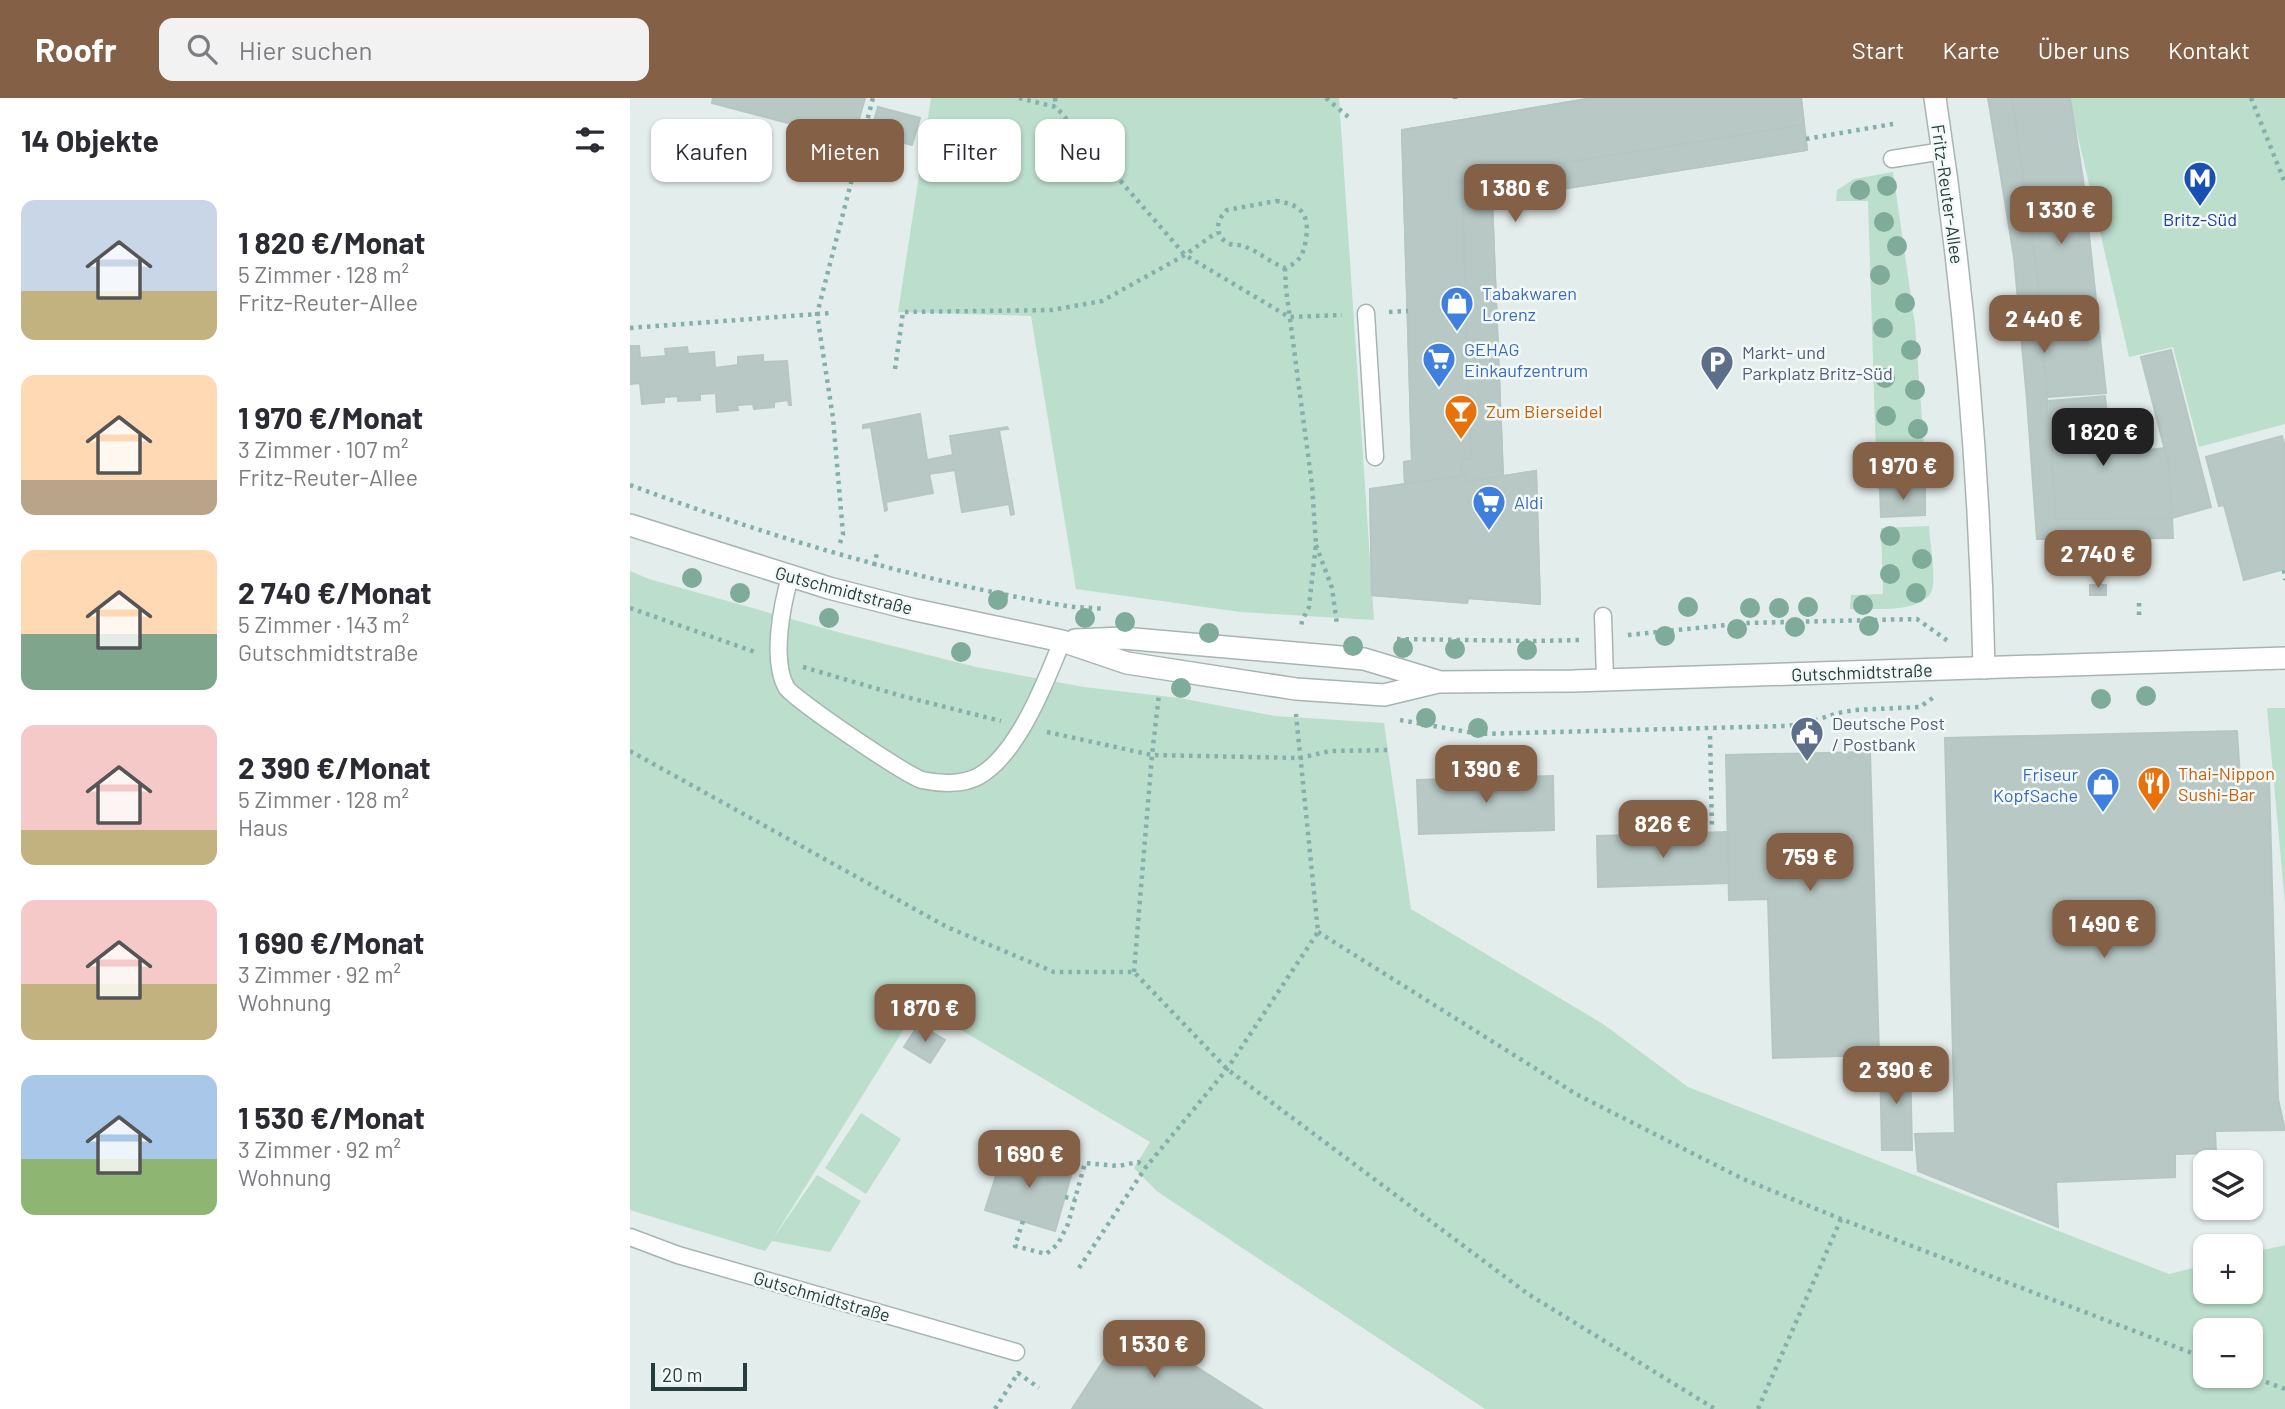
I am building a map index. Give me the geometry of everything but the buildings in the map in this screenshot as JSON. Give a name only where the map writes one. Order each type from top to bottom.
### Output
[{"type":"street","name":"Fritz-Reuter-Allee","points":[[1935,98],[1961,287],[1972,405],[1981,546],[1984,668]]},
{"type":"street","name":"Gutschmidtstraße","points":[[630,525],[790,577],[911,609],[1062,641],[1127,663],[1296,689],[1384,695],[1438,682],[2285,658]]},
{"type":"street","name":"Gutschmidtstraße","points":[[1062,641],[1124,638],[1364,659],[1438,682]]},
{"type":"lane","points":[[1892,159],[1943,151]]},
{"type":"lane","points":[[1366,313],[1375,457]]},
{"type":"lane","points":[[790,577],[781,609],[779,660],[786,688],[883,759],[920,780],[952,784],[979,776],[998,760],[1024,727],[1062,641]]},
{"type":"lane","points":[[1604,616],[1605,679]]},
{"type":"lane","name":"Gutschmidtstraße","points":[[630,1237],[678,1255],[1016,1352]]},
{"type":"path","points":[[840,543],[843,534],[834,418],[817,314],[873,98]]},
{"type":"path","points":[[1019,98],[1056,107]]},
{"type":"path","points":[[1055,98],[1056,107],[1185,255],[1289,317],[1366,313]]},
{"type":"path","points":[[1326,98],[1352,120]]},
{"type":"path","points":[[2251,98],[2285,183]]},
{"type":"path","points":[[1806,139],[1893,124]]},
{"type":"path","points":[[1276,201],[1297,207],[1308,226],[1300,259],[1285,268],[1243,245],[1233,246],[1219,238],[1217,232],[1218,222],[1227,209],[1276,201]]},
{"type":"path","points":[[895,369],[903,312],[1052,310],[1102,301],[1185,255],[1217,232]]},
{"type":"path","points":[[1285,268],[1316,544],[1309,607],[1301,629]]},
{"type":"path","points":[[630,328],[831,313]]},
{"type":"path","points":[[630,485],[874,567],[1071,607],[1107,610]]},
{"type":"path","points":[[1316,544],[1332,588],[1337,625]]},
{"type":"path","points":[[874,567],[877,553]]},
{"type":"path","points":[[2284,570],[2285,580]]},
{"type":"path","points":[[2139,603],[2139,617]]},
{"type":"path","points":[[630,608],[779,660],[902,696],[1024,727],[1152,755],[1300,758],[1330,751],[1390,750]]},
{"type":"path","points":[[1396,639],[1533,641],[1604,638],[1716,625],[1917,619],[1984,668]]},
{"type":"path","points":[[1291,629],[1312,630]]},
{"type":"path","points":[[1134,972],[1159,689]]},
{"type":"path","points":[[1394,720],[1479,734],[1785,726],[1804,724],[1855,710],[1920,707],[1944,691]]},
{"type":"path","points":[[1079,1268],[1146,1167],[1227,1069],[1318,932],[1295,708],[1306,711]]},
{"type":"path","points":[[1710,736],[1712,828]]},
{"type":"path","points":[[630,751],[947,928],[1054,972],[1134,972],[1227,1069],[1528,1294],[1715,1409]]},
{"type":"path","points":[[1318,932],[1576,1094],[1741,1178],[2193,1353]]},
{"type":"path","points":[[1023,1221],[1015,1246],[1046,1254],[1058,1244],[1068,1224],[1085,1163],[1119,1166],[1138,1162],[1146,1167]]},
{"type":"path","points":[[1065,1197],[1075,1199]]},
{"type":"path","points":[[1758,1409],[1841,1219]]},
{"type":"path","points":[[995,1409],[1018,1373],[1039,1388]]},
{"type":"path","points":[[2263,1381],[2285,1389]]},
{"type":"green space","points":[[931,98],[1339,98],[1374,620],[1240,612],[1076,589],[1031,316],[898,312],[918,182],[1021,182],[1021,119],[928,119]]},
{"type":"green space","points":[[2069,98],[2285,98],[2285,424],[2199,447],[2173,347],[2129,357]]},
{"type":"green space","points":[[1893,172],[1915,325],[1927,487],[1877,489],[1868,201],[1836,201],[1837,190],[1854,179]]},
{"type":"green space","points":[[1929,526],[1933,586],[1929,595],[1911,606],[1850,609],[1851,595],[1883,594],[1881,528]]},
{"type":"green space","points":[[630,571],[649,579],[841,633],[976,667],[1084,687],[1179,698],[1275,716],[1384,723],[1411,909],[1603,1024],[1688,1087],[2169,1274],[2193,1268],[2193,1304],[2263,1304],[2263,1250],[2285,1245],[2285,1409],[1485,1409],[1158,1192],[1134,1168],[1150,1142],[919,1005],[772,1240],[817,1175],[861,1201],[830,1252],[772,1241],[765,1251],[630,1210]]},
{"type":"green space","points":[[2267,708],[2285,708],[2285,903]]},
{"type":"green space","points":[[861,1113],[901,1139],[866,1194],[825,1168]]},
{"type":"place","name":"Britz-Süd","points":[[2200,208]]},
{"type":"place","name":"Tabakwaren Lorenz","points":[[1457,333]]},
{"type":"place","name":"GEHAG Einkaufzentrum","points":[[1439,389]]},
{"type":"place","name":"Markt- und Parkplatz Britz-Süd","points":[[1717,392]]},
{"type":"place","name":"Zum Bierseidel","points":[[1461,441]]},
{"type":"place","name":"Aldi","points":[[1489,532]]},
{"type":"place","name":"Deutsche Post / Postbank","points":[[1807,763]]},
{"type":"place","name":"Thai-Nippon Sushi-Bar","points":[[2154,813]]},
{"type":"place","name":"Friseur KopfSache","points":[[2103,814]]}]
